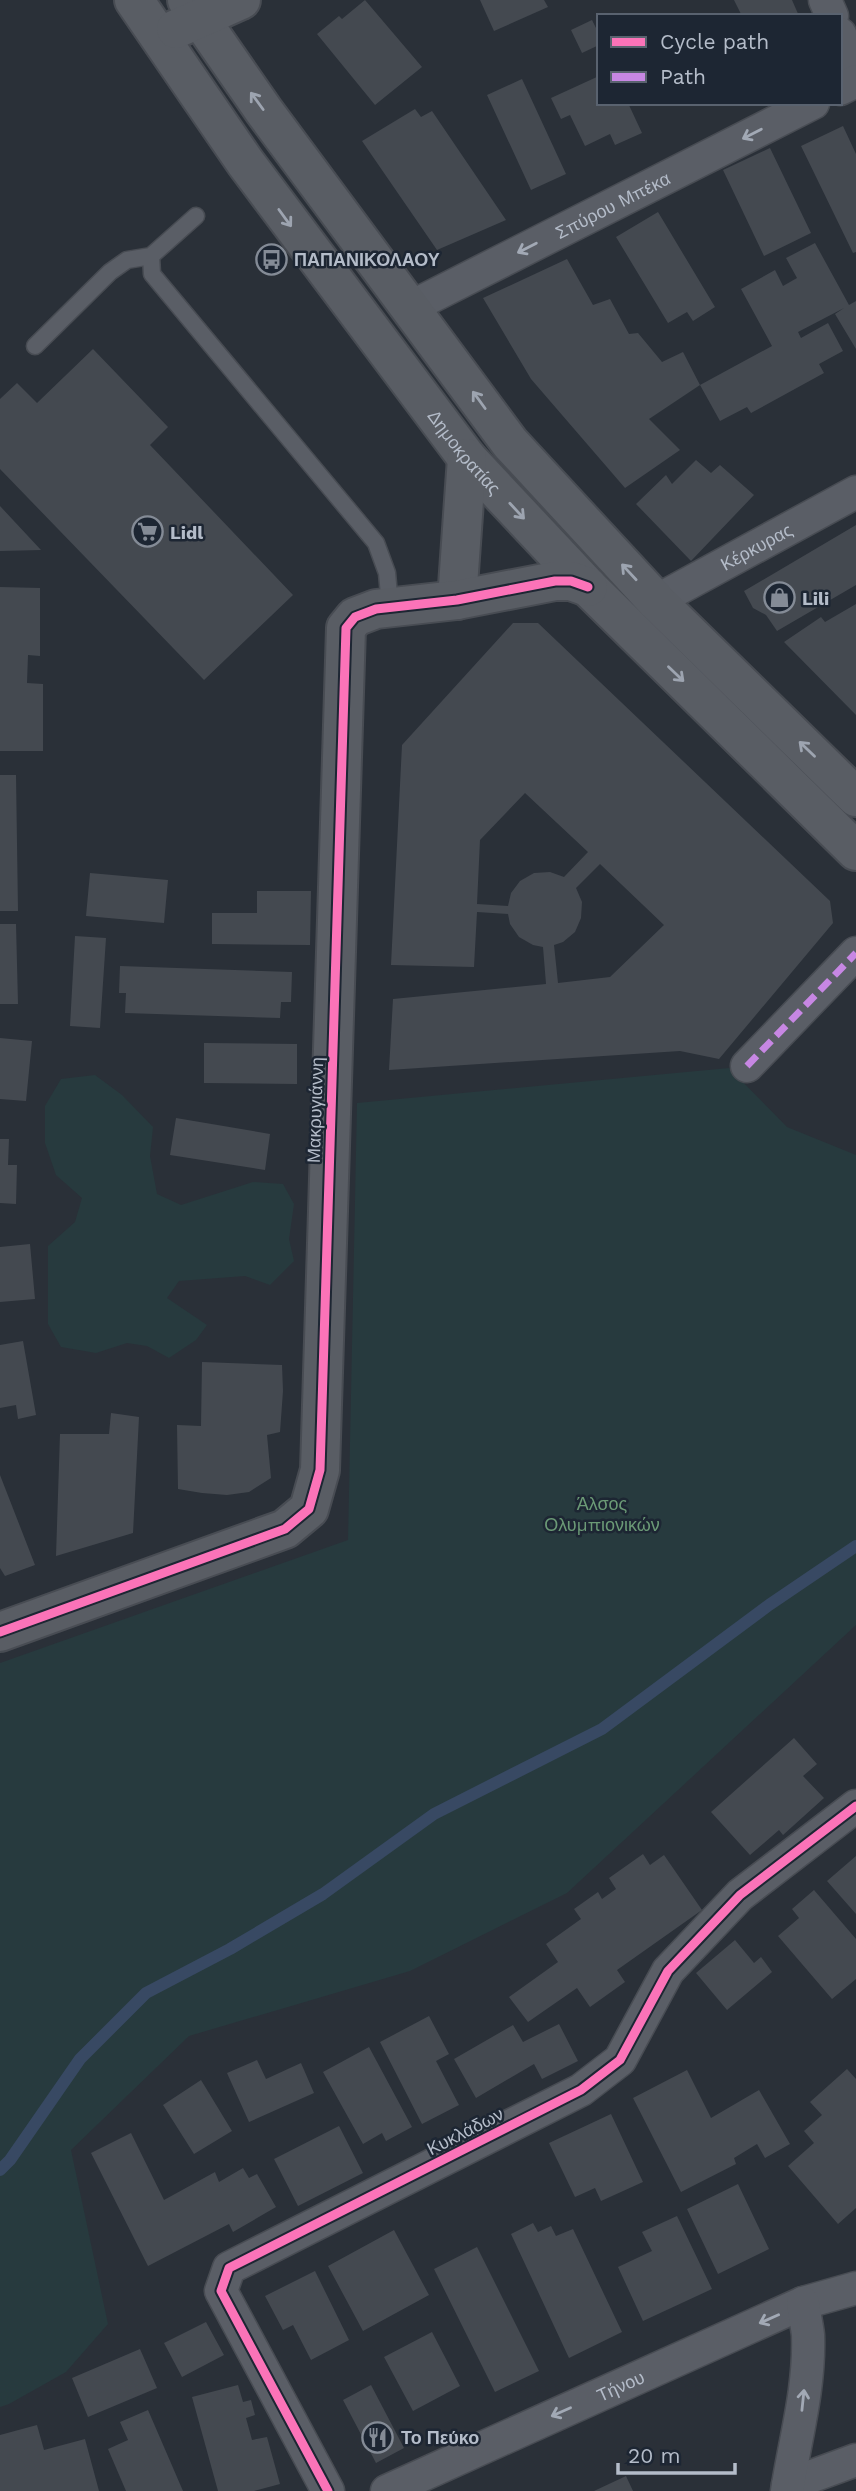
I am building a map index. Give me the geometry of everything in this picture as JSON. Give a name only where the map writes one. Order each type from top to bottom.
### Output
[{"type":"main road","name":"Δημοκρατίας","points":[[134,0],[224,134],[294,231],[467,458],[587,587],[856,850]]},
{"type":"main road","points":[[158,37],[193,9],[241,0]]},
{"type":"main road","points":[[193,9],[264,111],[510,443],[656,601],[856,797]]},
{"type":"main road","points":[[457,600],[467,458]]},
{"type":"main road","name":"Μακρυγιάννη","points":[[0,1632],[285,1529],[309,1509],[320,1470],[346,628],[355,617],[376,608],[457,600],[555,582],[571,581],[587,587]]},
{"type":"street","points":[[842,38],[856,68]]},
{"type":"street","name":"Σπύρου Μπέκα","points":[[411,307],[809,105]]},
{"type":"street","name":"Κέρκυρας","points":[[656,601],[856,492]]},
{"type":"street","points":[[747,1066],[856,953]]},
{"type":"street","name":"Κυκλάδων","points":[[328,2491],[221,2291],[229,2268],[581,2090],[620,2060],[668,1971],[740,1895],[856,1805]]},
{"type":"street","name":"Τήνου","points":[[387,2491],[803,2303],[856,2288]]},
{"type":"street","points":[[788,2488],[799,2432],[807,2357],[808,2335],[803,2303]]},
{"type":"street","points":[[788,2488],[856,2460]]},
{"type":"lane","points":[[34,346],[110,272],[127,260],[151,256],[196,216]]},
{"type":"lane","points":[[151,256],[152,274],[376,543],[387,573],[390,606]]},
{"type":"green space","name":"Άλσος Ολυμπιονικών","points":[[729,1068],[787,1127],[856,1155],[856,1625],[567,1893],[410,1971],[189,2036],[71,2150],[108,2324],[66,2372],[0,2407],[0,1663],[348,1540],[357,1103]]},
{"type":"green space","points":[[95,1075],[122,1095],[153,1127],[150,1156],[157,1194],[181,1205],[253,1182],[283,1184],[294,1204],[289,1239],[294,1261],[270,1285],[245,1276],[179,1281],[167,1298],[207,1325],[196,1340],[169,1358],[147,1346],[127,1343],[96,1353],[61,1347],[48,1324],[48,1246],[75,1222],[82,1198],[56,1175],[45,1143],[45,1106],[61,1079]]},
{"type":"building","points":[[365,0],[422,67],[375,105],[317,34],[339,16],[342,19]]},
{"type":"building","points":[[480,0],[544,0],[548,7],[494,31]]},
{"type":"building","points":[[734,0],[792,0],[798,14],[741,14]]},
{"type":"building","points":[[592,20],[597,30],[597,46],[582,53],[571,30]]},
{"type":"building","points":[[597,77],[597,105],[629,105],[642,133],[615,145],[610,134],[585,146],[570,115],[561,119],[551,98]]},
{"type":"building","points":[[522,79],[566,174],[531,190],[487,95]]},
{"type":"building","points":[[415,109],[421,117],[432,111],[506,220],[437,250],[362,141]]},
{"type":"building","points":[[843,126],[856,154],[856,252],[853,253],[801,146]]},
{"type":"building","points":[[770,148],[811,233],[764,256],[723,170]]},
{"type":"building","points":[[658,212],[715,307],[693,321],[687,312],[668,323],[616,237]]},
{"type":"building","points":[[815,243],[849,305],[856,301],[856,349],[835,314],[844,308],[798,332],[801,338],[828,323],[843,351],[819,364],[824,373],[751,413],[747,407],[720,421],[700,385],[772,346],[741,289],[775,270],[783,286],[797,278],[786,258]]},
{"type":"building","points":[[567,259],[593,305],[610,299],[629,334],[638,333],[662,362],[683,352],[700,385],[649,419],[680,450],[625,488],[531,379],[483,298]]},
{"type":"building","name":"Lidl","points":[[93,349],[168,427],[150,445],[293,595],[204,680],[0,469],[0,399],[17,383],[37,403]]},
{"type":"building","points":[[696,460],[711,473],[720,465],[754,495],[691,561],[636,504],[666,475],[672,484]]},
{"type":"building","points":[[0,506],[41,550],[0,551]]},
{"type":"building","points":[[856,525],[856,585],[777,631],[766,615],[753,608],[744,591]]},
{"type":"building","points":[[0,587],[40,588],[40,656],[28,655],[27,683],[43,684],[43,751],[0,751]]},
{"type":"building","points":[[856,604],[856,715],[784,642],[821,617],[825,622]]},
{"type":"building","points":[[513,623],[538,623],[830,901],[833,923],[719,1059],[680,1051],[389,1070],[393,999],[546,984],[543,947],[519,937],[510,924],[508,914],[477,912],[474,967],[391,965],[402,745]],"holes":[[[525,793],[588,852],[564,877],[550,872],[534,873],[520,881],[511,893],[508,906],[477,904],[480,840]],[[600,864],[664,925],[610,977],[558,983],[554,945],[563,942],[575,932],[581,918],[582,902],[576,888]]]},
{"type":"building","points":[[0,775],[16,775],[18,911],[0,911]]},
{"type":"building","points":[[90,873],[168,880],[164,923],[86,916]]},
{"type":"building","points":[[257,891],[311,891],[310,945],[212,944],[212,913],[257,913]]},
{"type":"building","points":[[0,924],[16,924],[18,1004],[0,1004]]},
{"type":"building","points":[[75,936],[106,938],[100,1028],[70,1026]]},
{"type":"building","points":[[120,966],[292,972],[291,1002],[281,1002],[280,1018],[125,1013],[126,993],[119,993]]},
{"type":"building","points":[[0,1038],[32,1041],[26,1101],[0,1099]]},
{"type":"building","points":[[204,1043],[297,1044],[297,1084],[204,1083]]},
{"type":"building","points":[[176,1118],[270,1134],[265,1170],[170,1155]]},
{"type":"building","points":[[0,1139],[9,1139],[8,1165],[17,1165],[16,1204],[0,1203]]},
{"type":"building","points":[[30,1244],[35,1299],[0,1302],[0,1247]]},
{"type":"building","points":[[23,1341],[36,1415],[18,1419],[16,1405],[0,1408],[0,1345]]},
{"type":"building","points":[[202,1362],[282,1365],[280,1432],[267,1435],[271,1478],[249,1492],[227,1495],[178,1489],[177,1425],[201,1426]]},
{"type":"building","points":[[111,1413],[139,1417],[133,1533],[56,1556],[60,1434],[109,1434]]},
{"type":"building","points":[[0,1475],[35,1565],[5,1576],[0,1568]]},
{"type":"building","points":[[794,1738],[817,1764],[803,1776],[824,1798],[783,1835],[779,1830],[750,1855],[711,1812]]},
{"type":"building","points":[[643,1854],[650,1865],[664,1855],[702,1910],[617,1970],[625,1982],[590,2007],[577,1988],[528,2022],[509,1997],[558,1962],[546,1944],[581,1919],[574,1909],[598,1892],[602,1899],[616,1889],[609,1878]]},
{"type":"building","points":[[856,1856],[856,1914],[827,1881]]},
{"type":"building","points":[[814,1890],[856,1939],[856,1979],[832,1999],[778,1936],[799,1918],[792,1909]]},
{"type":"building","points":[[735,1940],[754,1963],[761,1957],[772,1972],[727,2010],[696,1973]]},
{"type":"building","points":[[429,2016],[449,2054],[436,2061],[459,2105],[422,2124],[380,2042]]},
{"type":"building","points":[[559,2024],[578,2061],[542,2079],[534,2064],[476,2098],[454,2059],[513,2025],[523,2042]]},
{"type":"building","points":[[369,2047],[412,2127],[386,2141],[382,2133],[363,2144],[323,2072]]},
{"type":"building","points":[[257,2060],[266,2079],[301,2063],[314,2093],[249,2122],[227,2073]]},
{"type":"building","points":[[847,2069],[856,2079],[856,2208],[838,2224],[788,2166],[814,2143],[804,2131],[822,2115],[810,2102]]},
{"type":"building","points":[[687,2070],[711,2118],[759,2090],[790,2144],[765,2158],[757,2144],[734,2158],[736,2164],[681,2192],[633,2098]]},
{"type":"building","points":[[201,2080],[232,2131],[194,2154],[163,2105]]},
{"type":"building","points":[[611,2114],[643,2182],[601,2201],[595,2188],[575,2197],[549,2143]]},
{"type":"building","points":[[339,2126],[363,2173],[298,2206],[274,2159]]},
{"type":"building","points":[[131,2133],[164,2200],[215,2172],[219,2182],[243,2168],[249,2178],[257,2174],[276,2207],[233,2232],[229,2224],[148,2266],[91,2153]]},
{"type":"building","points":[[738,2184],[769,2249],[718,2274],[687,2209]]},
{"type":"building","points":[[677,2216],[712,2289],[643,2321],[618,2267],[652,2251],[642,2232]]},
{"type":"building","points":[[533,2223],[538,2232],[551,2226],[556,2236],[573,2229],[622,2332],[569,2358],[511,2234]]},
{"type":"building","points":[[394,2230],[429,2295],[363,2331],[328,2266]]},
{"type":"building","points":[[477,2247],[539,2371],[495,2392],[434,2269]]},
{"type":"building","points":[[315,2271],[349,2340],[311,2360],[293,2325],[283,2330],[265,2296]]},
{"type":"building","points":[[206,2322],[224,2355],[182,2377],[164,2343]]},
{"type":"building","points":[[432,2332],[460,2386],[413,2411],[384,2357]]},
{"type":"building","points":[[140,2349],[157,2388],[88,2417],[72,2378]]},
{"type":"building","points":[[238,2385],[243,2402],[251,2400],[255,2415],[246,2418],[252,2440],[267,2437],[280,2484],[254,2491],[218,2491],[192,2397]]},
{"type":"building","points":[[371,2385],[404,2448],[376,2463],[343,2400]]},
{"type":"building","points":[[148,2410],[183,2491],[126,2491],[108,2449],[128,2440],[120,2422]]},
{"type":"building","points":[[37,2425],[44,2450],[85,2439],[99,2491],[0,2491],[0,2435]]},
{"type":"building","points":[[626,2476],[633,2491],[594,2491]]},
{"type":"waterway","points":[[0,2170],[10,2160],[80,2059],[146,1993],[230,1949],[323,1894],[434,1814],[602,1729],[769,1605],[856,1546]]},
{"type":"marked path","points":[[747,1066],[856,953]]},
{"type":"cycle path","points":[[0,1632],[285,1529],[309,1509],[320,1470],[346,628],[355,617],[376,609],[457,600],[555,581],[571,581],[588,587]]},
{"type":"cycle path","points":[[328,2491],[221,2291],[229,2268],[581,2090],[620,2060],[668,1971],[740,1895],[856,1806]]},
{"type":"place","name":"ΠΑΠΑΝΙΚΟΛΑΟΥ","points":[[271,259]]},
{"type":"place","name":"Lidl","points":[[147,532]]},
{"type":"place","name":"Lili","points":[[779,598]]},
{"type":"place","name":"Το Πεύκο","points":[[378,2437]]}]
